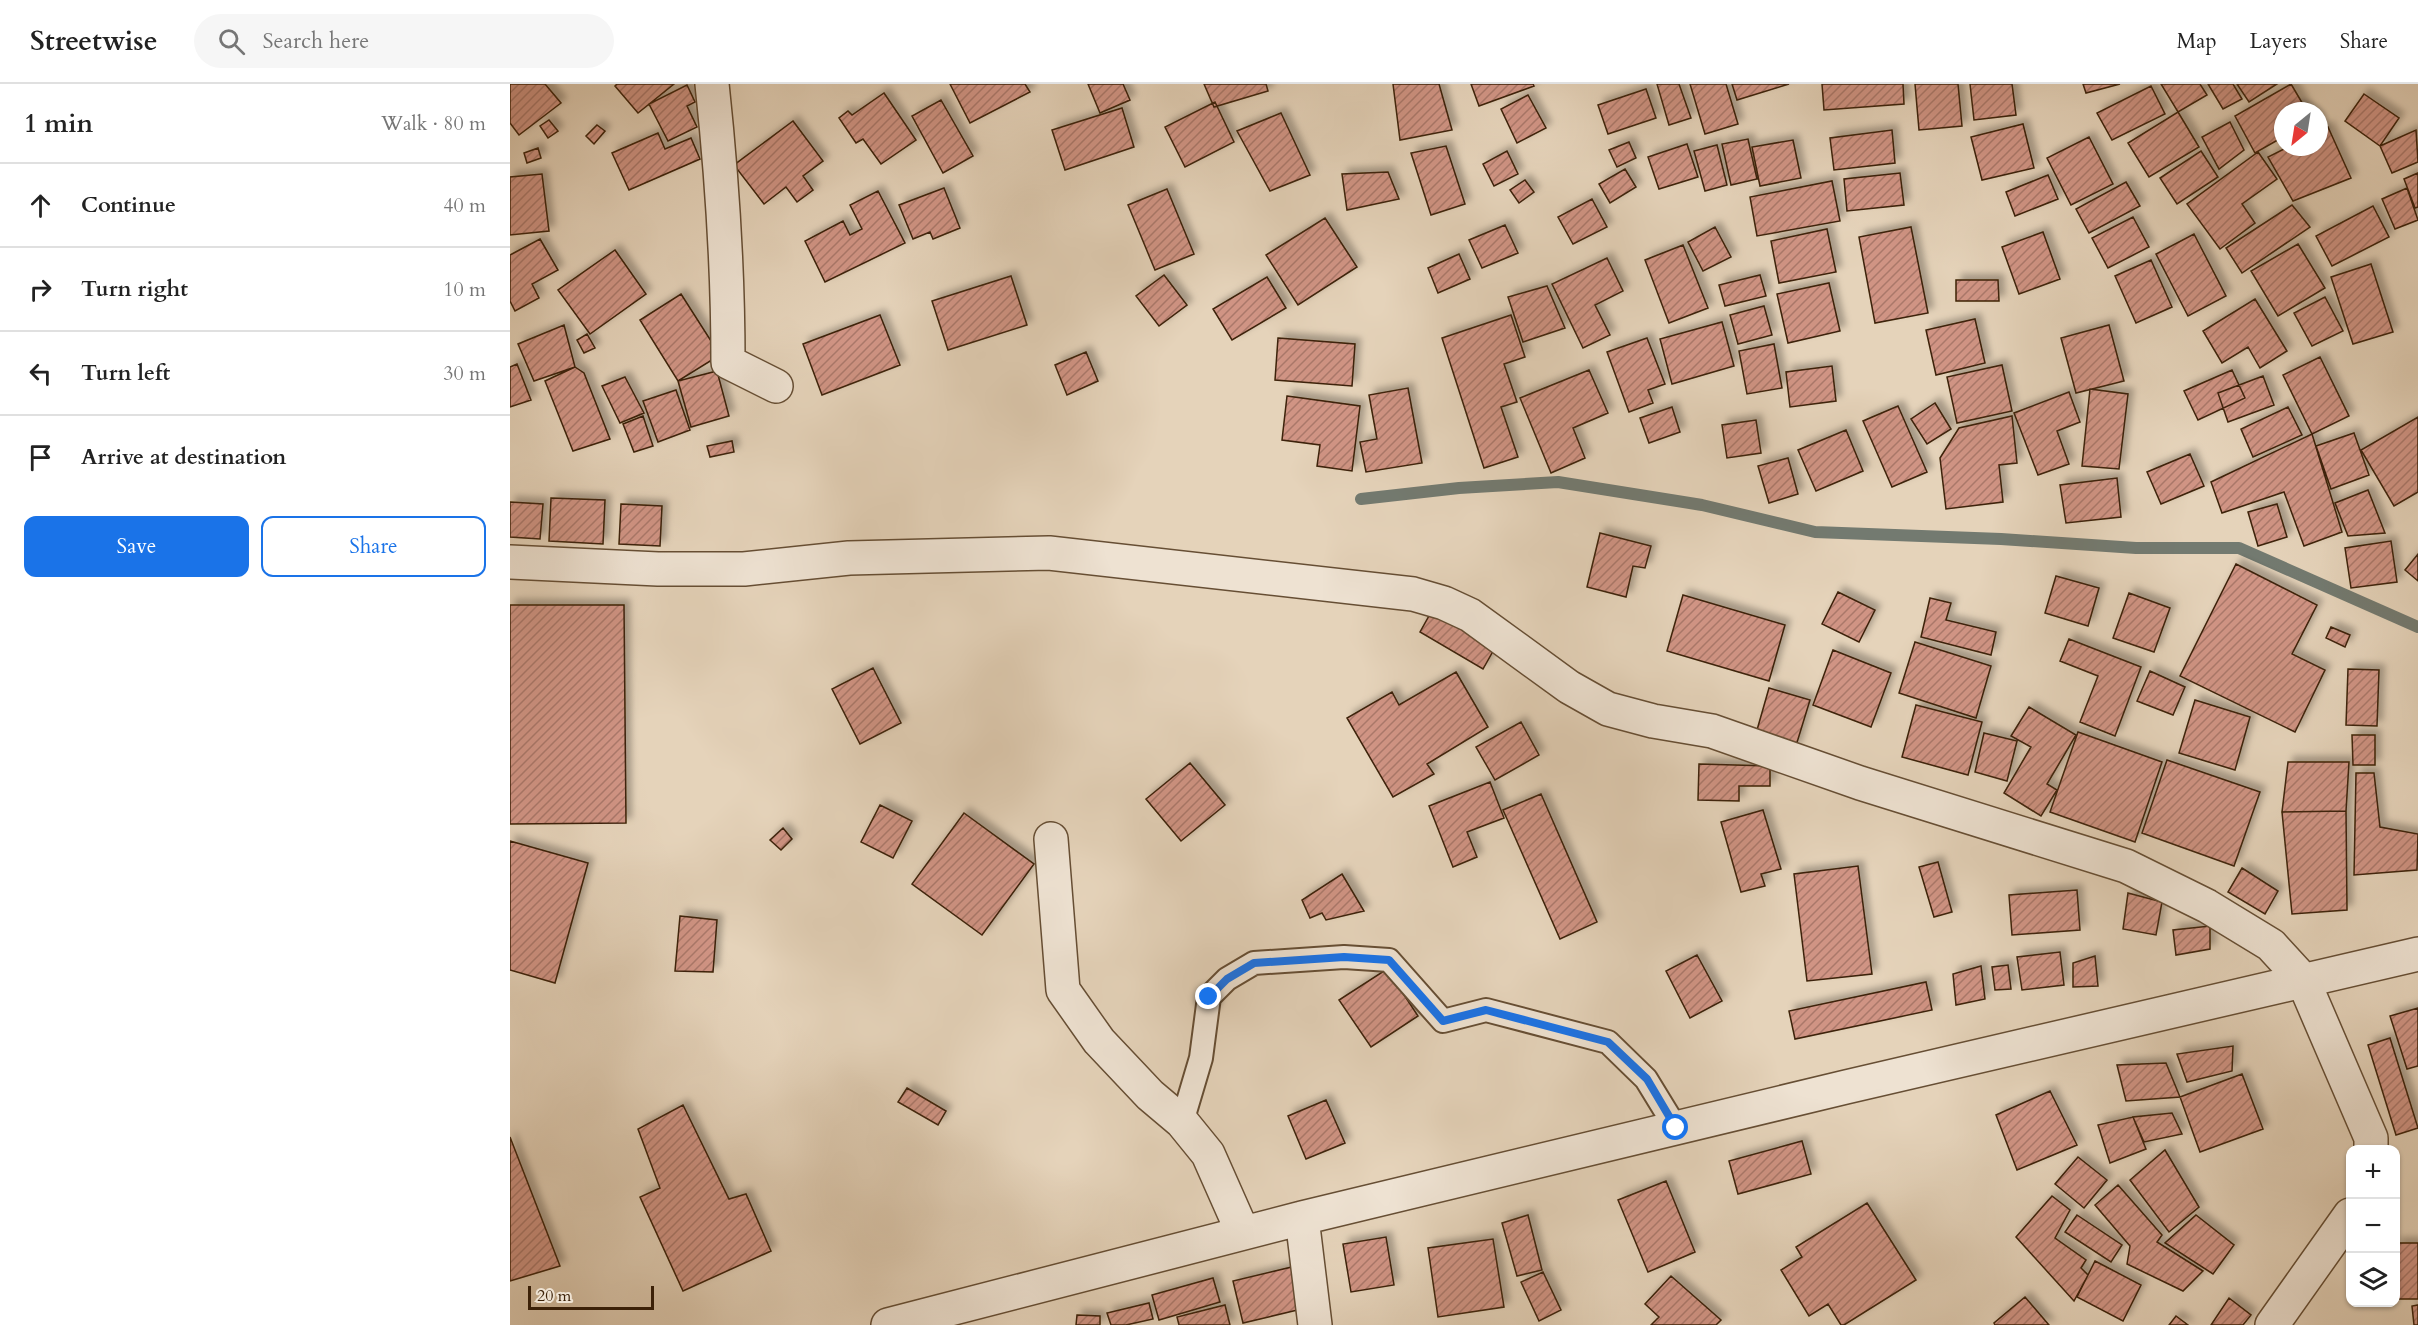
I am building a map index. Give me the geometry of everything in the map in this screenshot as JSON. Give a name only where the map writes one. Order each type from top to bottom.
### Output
[{"type":"street","points":[[712,84],[721,166],[728,270],[728,362],[776,386]]},
{"type":"street","points":[[510,562],[658,569],[744,569],[849,558],[1049,553],[1413,594],[1444,603],[1470,615],[1569,687],[1608,709],[1653,721],[1712,731],[1860,783],[2126,866],[2207,906],[2271,945],[2302,980],[2371,1138],[2371,1145]]},
{"type":"street","points":[[1051,839],[1063,990],[1099,1041],[1150,1095],[1182,1122],[1208,1154],[1243,1233]]},
{"type":"street","points":[[888,1325],[1302,1218],[2418,954]]},
{"type":"street","points":[[1302,1218],[1315,1325]]},
{"type":"street","points":[[2272,1325],[2346,1221]]},
{"type":"lane","points":[[1182,1122],[1201,1058],[1209,997],[1227,979],[1254,963],[1344,957],[1389,960],[1443,1021],[1486,1010],[1608,1042],[1647,1079],[1676,1128]]},
{"type":"building","points":[[510,84],[545,84],[561,103],[519,135],[510,123]]},
{"type":"building","points":[[617,84],[674,84],[638,113],[615,86]]},
{"type":"building","points":[[950,84],[1025,84],[1030,92],[970,123]]},
{"type":"building","points":[[1088,84],[1123,84],[1130,100],[1100,113]]},
{"type":"building","points":[[1204,84],[1266,84],[1268,91],[1214,107]]},
{"type":"building","points":[[1393,84],[1439,84],[1452,130],[1400,140]]},
{"type":"building","points":[[1471,84],[1533,84],[1534,86],[1479,106]]},
{"type":"building","points":[[1657,84],[1679,84],[1691,118],[1669,125]]},
{"type":"building","points":[[1690,84],[1726,84],[1738,124],[1705,134]]},
{"type":"building","points":[[1732,84],[1789,84],[1737,100]]},
{"type":"building","points":[[1822,84],[1903,84],[1904,104],[1824,110]]},
{"type":"building","points":[[1915,84],[1958,84],[1962,126],[1919,130]]},
{"type":"building","points":[[1970,84],[2012,84],[2016,115],[1974,120]]},
{"type":"building","points":[[2083,84],[2120,84],[2086,93]]},
{"type":"building","points":[[2161,84],[2200,84],[2207,95],[2178,112]]},
{"type":"building","points":[[2208,84],[2233,84],[2242,99],[2223,109]]},
{"type":"building","points":[[2237,84],[2277,84],[2249,102]]},
{"type":"building","points":[[2291,84],[2302,102],[2274,102],[2274,142],[2255,153],[2235,116]]},
{"type":"building","points":[[687,85],[695,102],[687,106],[697,127],[668,141],[649,104]]},
{"type":"building","points":[[2151,86],[2165,114],[2112,140],[2097,113]]},
{"type":"building","points":[[1646,89],[1656,118],[1608,134],[1598,105]]},
{"type":"building","points":[[884,93],[916,140],[881,164],[863,139],[856,143],[839,118],[848,111],[852,115]]},
{"type":"building","points":[[2364,94],[2399,118],[2380,146],[2345,121]]},
{"type":"building","points":[[1528,95],[1546,128],[1517,143],[1501,109]]},
{"type":"building","points":[[941,100],[973,156],[943,173],[912,116]]},
{"type":"building","points":[[1215,102],[1234,142],[1185,167],[1165,127]]},
{"type":"building","points":[[1122,108],[1134,147],[1065,170],[1052,130]]},
{"type":"building","points":[[2178,112],[2199,147],[2149,177],[2128,143]]},
{"type":"building","points":[[1281,113],[1310,175],[1270,191],[1237,131]]},
{"type":"building","points":[[549,120],[558,131],[548,138],[540,126]]},
{"type":"building","points":[[793,121],[823,161],[803,176],[813,190],[797,202],[786,187],[764,204],[734,165]]},
{"type":"building","points":[[2230,122],[2244,150],[2219,169],[2202,137]]},
{"type":"building","points":[[2023,124],[2034,168],[1982,180],[1971,137]]},
{"type":"building","points":[[597,125],[605,131],[594,144],[586,136]]},
{"type":"building","points":[[2328,127],[2351,178],[2293,201],[2268,157],[2274,154],[2274,156],[2328,156]]},
{"type":"building","points":[[1892,130],[1895,163],[1834,170],[1830,138]]},
{"type":"building","points":[[2416,130],[2418,162],[2392,173],[2380,146]]},
{"type":"building","points":[[658,133],[665,149],[691,138],[700,159],[629,190],[612,153]]},
{"type":"building","points":[[2089,137],[2113,184],[2071,205],[2047,158]]},
{"type":"building","points":[[1748,139],[1757,179],[1731,185],[1722,144]]},
{"type":"building","points":[[1793,140],[1801,178],[1760,186],[1752,147]]},
{"type":"building","points":[[1629,142],[1636,158],[1617,167],[1609,150]]},
{"type":"building","points":[[1687,144],[1698,177],[1659,189],[1648,157]]},
{"type":"building","points":[[1717,145],[1727,185],[1705,191],[1694,151]]},
{"type":"building","points":[[1446,146],[1465,204],[1431,215],[1411,153]]},
{"type":"building","points":[[538,148],[541,158],[527,163],[524,153]]},
{"type":"building","points":[[1507,151],[1518,174],[1494,186],[1483,164]]},
{"type":"building","points":[[2201,151],[2218,177],[2177,204],[2160,178]]},
{"type":"building","points":[[2258,152],[2277,179],[2242,204],[2255,223],[2220,249],[2187,204]]},
{"type":"building","points":[[1625,169],[1636,187],[1610,203],[1599,184]]},
{"type":"building","points":[[1388,172],[1399,199],[1347,210],[1342,174]]},
{"type":"building","points":[[1900,173],[1904,205],[1847,211],[1844,179]]},
{"type":"building","points":[[2418,173],[2418,207],[2415,208],[2404,179]]},
{"type":"building","points":[[542,174],[549,231],[510,235],[510,177]]},
{"type":"building","points":[[2048,175],[2058,199],[2015,216],[2006,192]]},
{"type":"building","points":[[1525,180],[1534,192],[1519,203],[1510,190]]},
{"type":"building","points":[[1832,181],[1840,221],[1757,236],[1750,197]]},
{"type":"building","points":[[2126,182],[2140,206],[2089,233],[2076,209]]},
{"type":"building","points":[[944,188],[960,228],[933,239],[930,232],[913,239],[899,205]]},
{"type":"building","points":[[2407,188],[2418,220],[2395,229],[2382,199]]},
{"type":"building","points":[[1167,189],[1194,254],[1155,270],[1128,205]]},
{"type":"building","points":[[878,191],[905,243],[825,282],[805,241],[843,221],[850,235],[862,229],[850,205]]},
{"type":"building","points":[[1592,199],[1607,227],[1573,244],[1558,217]]},
{"type":"building","points":[[2292,205],[2310,227],[2242,273],[2226,248]]},
{"type":"building","points":[[2373,206],[2389,237],[2332,266],[2316,236]]},
{"type":"building","points":[[2133,217],[2149,247],[2108,268],[2092,238]]},
{"type":"building","points":[[1325,218],[1357,267],[1298,305],[1266,255]]},
{"type":"building","points":[[1505,225],[1518,253],[1482,268],[1469,240]]},
{"type":"building","points":[[1715,227],[1731,257],[1703,271],[1688,242]]},
{"type":"building","points":[[1911,227],[1928,313],[1875,323],[1859,237]]},
{"type":"building","points":[[1827,229],[1836,272],[1779,283],[1771,241]]},
{"type":"building","points":[[2043,232],[2060,279],[2019,294],[2002,247]]},
{"type":"building","points":[[2194,234],[2226,296],[2188,316],[2156,254]]},
{"type":"building","points":[[540,239],[558,270],[532,284],[539,298],[515,311],[510,301],[510,255]]},
{"type":"building","points":[[2298,244],[2325,288],[2278,316],[2251,271]]},
{"type":"building","points":[[1683,245],[1708,308],[1669,323],[1645,260]]},
{"type":"building","points":[[615,250],[646,294],[590,334],[558,290]]},
{"type":"building","points":[[1459,254],[1470,279],[1438,293],[1428,268]]},
{"type":"building","points":[[1607,258],[1623,291],[1595,305],[1610,335],[1583,348],[1552,284]]},
{"type":"building","points":[[2151,260],[2172,307],[2136,323],[2115,276]]},
{"type":"building","points":[[2371,264],[2393,332],[2353,344],[2331,277]]},
{"type":"building","points":[[1164,275],[1187,305],[1159,326],[1136,296]]},
{"type":"building","points":[[1760,275],[1766,296],[1725,306],[1719,285]]},
{"type":"building","points":[[1011,276],[1027,325],[948,350],[932,301]]},
{"type":"building","points":[[1267,277],[1286,308],[1232,340],[1213,309]]},
{"type":"building","points":[[1956,280],[1998,280],[1999,301],[1956,301]]},
{"type":"building","points":[[1829,283],[1840,331],[1788,343],[1777,294]]},
{"type":"building","points":[[1547,286],[1565,328],[1523,342],[1508,297]]},
{"type":"building","points":[[681,294],[720,355],[678,381],[640,320]]},
{"type":"building","points":[[2325,297],[2343,331],[2312,346],[2294,313]]},
{"type":"building","points":[[2255,299],[2287,351],[2260,368],[2248,347],[2222,363],[2203,331]]},
{"type":"building","points":[[1764,306],[1772,335],[1738,344],[1730,315]]},
{"type":"building","points":[[880,315],[900,365],[822,395],[803,344]]},
{"type":"building","points":[[1511,315],[1525,357],[1504,364],[1517,402],[1501,407],[1518,457],[1484,468],[1442,338]]},
{"type":"building","points":[[1975,319],[1985,363],[1936,375],[1926,330]]},
{"type":"building","points":[[1722,322],[1734,366],[1672,384],[1660,339]]},
{"type":"building","points":[[564,325],[575,367],[534,381],[518,344]]},
{"type":"building","points":[[2109,325],[2124,381],[2076,393],[2061,338]]},
{"type":"building","points":[[587,334],[595,348],[584,353],[577,340]]},
{"type":"building","points":[[1278,338],[1355,344],[1352,386],[1275,380]]},
{"type":"building","points":[[1647,338],[1665,384],[1648,390],[1653,403],[1629,412],[1607,352]]},
{"type":"building","points":[[1774,344],[1782,388],[1747,394],[1739,351]]},
{"type":"building","points":[[1086,352],[1098,381],[1067,395],[1055,365]]},
{"type":"building","points":[[2320,357],[2349,416],[2312,434],[2283,375]]},
{"type":"building","points":[[517,364],[531,400],[510,407],[510,367]]},
{"type":"building","points":[[2002,365],[2012,411],[1957,423],[1947,377]]},
{"type":"building","points":[[1832,366],[1836,401],[1790,407],[1786,372]]},
{"type":"building","points":[[575,367],[584,373],[610,439],[573,451],[545,381]]},
{"type":"building","points":[[1589,370],[1608,413],[1573,428],[1585,458],[1551,473],[1520,398]]},
{"type":"building","points":[[2232,370],[2245,398],[2198,420],[2184,391]]},
{"type":"building","points":[[717,371],[729,416],[691,427],[678,381]]},
{"type":"building","points":[[2263,376],[2274,405],[2228,422],[2218,393]]},
{"type":"building","points":[[625,377],[644,413],[620,423],[602,386]]},
{"type":"building","points":[[1408,388],[1422,463],[1366,472],[1360,442],[1377,439],[1369,395]]},
{"type":"building","points":[[2090,389],[2128,394],[2119,469],[2082,466]]},
{"type":"building","points":[[676,390],[690,430],[658,442],[643,401]]},
{"type":"building","points":[[2069,392],[2080,422],[2057,431],[2069,464],[2038,475],[2014,413]]},
{"type":"building","points":[[1287,396],[1360,406],[1352,471],[1317,466],[1320,445],[1282,440]]},
{"type":"building","points":[[1935,403],[1951,429],[1927,444],[1911,419]]},
{"type":"building","points":[[1898,406],[1927,472],[1892,487],[1863,421]]},
{"type":"building","points":[[1672,407],[1680,432],[1649,443],[1640,418]]},
{"type":"building","points":[[2288,407],[2302,435],[2253,457],[2241,429]]},
{"type":"building","points":[[643,416],[653,446],[634,452],[623,424]]},
{"type":"building","points":[[2012,416],[2017,463],[1999,465],[2003,502],[1946,509],[1940,458],[1959,428]]},
{"type":"building","points":[[2418,417],[2418,492],[2394,506],[2361,450]]},
{"type":"building","points":[[1756,420],[1761,453],[1727,458],[1722,425]]},
{"type":"building","points":[[1846,430],[1863,471],[1816,491],[1798,450]]},
{"type":"building","points":[[2354,433],[2369,475],[2331,489],[2316,446]]},
{"type":"building","points":[[2312,434],[2342,532],[2304,546],[2284,492],[2222,513],[2211,482]]},
{"type":"building","points":[[732,441],[734,452],[710,457],[707,446]]},
{"type":"building","points":[[2190,454],[2204,486],[2161,504],[2147,472]]},
{"type":"building","points":[[1788,458],[1798,494],[1769,503],[1758,466]]},
{"type":"building","points":[[2117,478],[2121,517],[2066,523],[2060,485]]},
{"type":"building","points":[[2368,490],[2385,533],[2348,536],[2335,503]]},
{"type":"building","points":[[551,498],[605,500],[603,544],[549,541]]},
{"type":"building","points":[[510,502],[543,504],[540,539],[510,537]]},
{"type":"building","points":[[621,504],[662,506],[660,546],[619,544]]},
{"type":"building","points":[[2277,504],[2287,537],[2258,546],[2248,512]]},
{"type":"building","points":[[1600,533],[1651,546],[1645,568],[1633,566],[1626,597],[1587,587]]},
{"type":"building","points":[[2391,541],[2397,582],[2351,588],[2345,548]]},
{"type":"building","points":[[2418,554],[2418,581],[2405,570]]},
{"type":"building","points":[[2236,564],[2317,605],[2292,654],[2325,670],[2295,732],[2180,676]]},
{"type":"building","points":[[2056,576],[2099,588],[2088,626],[2045,613]]},
{"type":"building","points":[[1838,592],[1875,610],[1859,642],[1822,624]]},
{"type":"building","points":[[2129,593],[2170,608],[2154,652],[2113,638]]},
{"type":"building","points":[[1683,595],[1785,625],[1769,681],[1667,651]]},
{"type":"building","points":[[1930,598],[1951,603],[1946,620],[1996,632],[1991,655],[1921,637]]},
{"type":"building","points":[[510,605],[624,605],[626,823],[510,824]]},
{"type":"building","points":[[1434,607],[1497,644],[1483,669],[1420,632]]},
{"type":"building","points":[[2331,627],[2350,635],[2345,647],[2326,638]]},
{"type":"building","points":[[2069,639],[2141,667],[2115,736],[2080,722],[2098,676],[2060,661]]},
{"type":"building","points":[[1915,642],[1991,666],[1976,718],[1899,693]]},
{"type":"building","points":[[1833,650],[1891,673],[1871,727],[1813,705]]},
{"type":"building","points":[[873,668],[901,723],[860,744],[832,689]]},
{"type":"building","points":[[2348,669],[2379,670],[2377,726],[2346,725]]},
{"type":"building","points":[[2150,671],[2185,687],[2173,715],[2137,701]]},
{"type":"building","points":[[1456,672],[1488,727],[1427,764],[1434,774],[1393,797],[1347,718],[1392,692],[1399,705]]},
{"type":"building","points":[[1769,688],[1810,700],[1795,749],[1755,737]]},
{"type":"building","points":[[2195,700],[2250,717],[2235,770],[2179,753]]},
{"type":"building","points":[[1916,705],[1982,722],[1968,775],[1902,757]]},
{"type":"building","points":[[2029,707],[2076,735],[2047,784],[2057,790],[2041,816],[2004,793],[2031,747],[2011,736]]},
{"type":"building","points":[[1521,722],[1539,755],[1495,780],[1476,747]]},
{"type":"building","points":[[2078,732],[2162,762],[2135,842],[2050,812]]},
{"type":"building","points":[[1984,733],[2017,741],[2007,781],[1975,772]]},
{"type":"building","points":[[2352,735],[2375,735],[2375,765],[2353,765]]},
{"type":"building","points":[[2167,760],[2260,792],[2234,866],[2142,833]]},
{"type":"building","points":[[2288,762],[2349,762],[2346,811],[2282,812]]},
{"type":"building","points":[[1190,763],[1225,805],[1181,841],[1146,799]]},
{"type":"building","points":[[1699,764],[1770,766],[1770,786],[1739,786],[1739,801],[1698,800]]},
{"type":"building","points":[[2356,773],[2374,773],[2380,827],[2418,834],[2417,870],[2354,875]]},
{"type":"building","points":[[1490,782],[1504,818],[1467,832],[1477,857],[1453,867],[1429,806]]},
{"type":"building","points":[[1541,794],[1597,922],[1560,939],[1503,810]]},
{"type":"building","points":[[880,805],[912,821],[893,858],[861,842]]},
{"type":"building","points":[[1763,810],[1781,869],[1761,874],[1765,886],[1741,892],[1721,822]]},
{"type":"building","points":[[2346,811],[2347,910],[2292,914],[2282,812]]},
{"type":"building","points":[[964,813],[1034,864],[982,935],[912,884]]},
{"type":"building","points":[[783,828],[792,839],[781,850],[770,840]]},
{"type":"building","points":[[510,841],[588,863],[555,983],[510,970]]},
{"type":"building","points":[[1938,862],[1952,912],[1934,917],[1919,867]]},
{"type":"building","points":[[1858,866],[1872,974],[1807,981],[1794,874]]},
{"type":"building","points":[[2242,868],[2278,891],[2265,914],[2228,892]]},
{"type":"building","points":[[1342,874],[1364,911],[1326,920],[1322,913],[1310,918],[1302,900]]},
{"type":"building","points":[[2077,890],[2080,930],[2012,935],[2009,895]]},
{"type":"building","points":[[2128,893],[2162,902],[2156,935],[2123,929]]},
{"type":"building","points":[[680,916],[717,920],[713,972],[675,971]]},
{"type":"building","points":[[2210,926],[2210,949],[2176,955],[2173,930]]},
{"type":"building","points":[[2060,952],[2064,985],[2022,990],[2017,957]]},
{"type":"building","points":[[1697,955],[1722,1001],[1690,1018],[1666,971]]},
{"type":"building","points":[[2095,956],[2098,986],[2073,987],[2073,963]]},
{"type":"building","points":[[2008,965],[2011,989],[1995,990],[1992,967]]},
{"type":"building","points":[[1981,966],[1985,999],[1956,1005],[1953,974]]},
{"type":"building","points":[[1387,969],[1418,1016],[1371,1047],[1339,1000]]},
{"type":"building","points":[[1926,982],[1932,1010],[1795,1039],[1789,1011]]},
{"type":"building","points":[[2418,1008],[2418,1066],[2407,1069],[2390,1016]]},
{"type":"building","points":[[2390,1038],[2418,1128],[2396,1135],[2368,1045]]},
{"type":"building","points":[[2233,1046],[2232,1071],[2187,1082],[2177,1054]]},
{"type":"building","points":[[2166,1063],[2180,1097],[2126,1101],[2117,1065]]},
{"type":"building","points":[[2242,1074],[2263,1129],[2200,1152],[2180,1097]]},
{"type":"building","points":[[907,1088],[946,1111],[938,1125],[898,1102]]},
{"type":"building","points":[[2050,1091],[2077,1145],[2017,1170],[1996,1115]]},
{"type":"building","points":[[1326,1100],[1345,1143],[1306,1159],[1288,1116]]},
{"type":"building","points":[[683,1105],[729,1199],[746,1194],[771,1251],[683,1291],[640,1197],[660,1188],[638,1129]]},
{"type":"building","points":[[2172,1113],[2182,1134],[2144,1142],[2133,1117]]},
{"type":"building","points":[[2133,1117],[2146,1149],[2110,1163],[2098,1125]]},
{"type":"building","points":[[510,1137],[560,1266],[510,1281]]},
{"type":"building","points":[[1802,1141],[1811,1174],[1738,1194],[1729,1161]]},
{"type":"building","points":[[2165,1150],[2199,1207],[2169,1232],[2130,1180]]},
{"type":"building","points":[[2078,1157],[2107,1180],[2084,1208],[2055,1184]]},
{"type":"building","points":[[1666,1181],[1695,1252],[1648,1272],[1618,1200]]},
{"type":"building","points":[[2118,1185],[2162,1235],[2157,1242],[2203,1271],[2183,1291],[2127,1264],[2130,1246],[2095,1205]]},
{"type":"building","points":[[2052,1196],[2070,1210],[2055,1238],[2086,1260],[2081,1268],[2088,1275],[2074,1301],[2016,1237]]},
{"type":"building","points":[[1867,1203],[1916,1280],[1844,1325],[1841,1325],[1828,1304],[1809,1316],[1781,1270],[1802,1257],[1796,1247]]},
{"type":"building","points":[[1528,1215],[1542,1270],[1517,1276],[1502,1223]]},
{"type":"building","points":[[2077,1215],[2122,1245],[2111,1262],[2065,1232]]},
{"type":"building","points":[[2196,1215],[2234,1245],[2213,1274],[2165,1243]]},
{"type":"building","points":[[1386,1237],[1394,1285],[1351,1292],[1343,1244]]},
{"type":"building","points":[[1493,1239],[1504,1307],[1438,1317],[1428,1248]]},
{"type":"building","points":[[2400,1243],[2418,1243],[2418,1299],[2400,1299]]},
{"type":"building","points":[[2095,1261],[2141,1285],[2123,1321],[2077,1297]]},
{"type":"building","points":[[1296,1266],[1306,1308],[1243,1323],[1233,1281]]},
{"type":"building","points":[[1543,1272],[1561,1310],[1539,1321],[1521,1282]]},
{"type":"building","points":[[1671,1276],[1721,1320],[1716,1325],[1651,1325],[1659,1317],[1645,1304]]},
{"type":"building","points":[[1213,1278],[1220,1302],[1159,1320],[1152,1295]]},
{"type":"building","points":[[2025,1297],[2049,1325],[1995,1325],[1994,1323]]},
{"type":"building","points":[[2229,1298],[2251,1315],[2243,1325],[2211,1325]]},
{"type":"building","points":[[1149,1303],[1153,1319],[1126,1325],[1111,1325],[1107,1313]]},
{"type":"building","points":[[1225,1305],[1230,1325],[1179,1325],[1177,1317]]},
{"type":"building","points":[[2418,1305],[2418,1325],[2414,1325],[2412,1306]]},
{"type":"building","points":[[1077,1315],[1100,1316],[1100,1325],[1076,1325]]},
{"type":"building","points":[[2176,1316],[2188,1325],[2169,1325]]},
{"type":"waterway","points":[[1361,499],[1459,488],[1558,482],[1702,505],[1815,532],[2001,539],[2136,548],[2239,548],[2418,627]]},
{"type":"route","points":[[1209,997],[1227,979],[1254,963],[1344,957],[1389,960],[1443,1021],[1486,1010],[1608,1042],[1647,1079],[1676,1128]]}]
